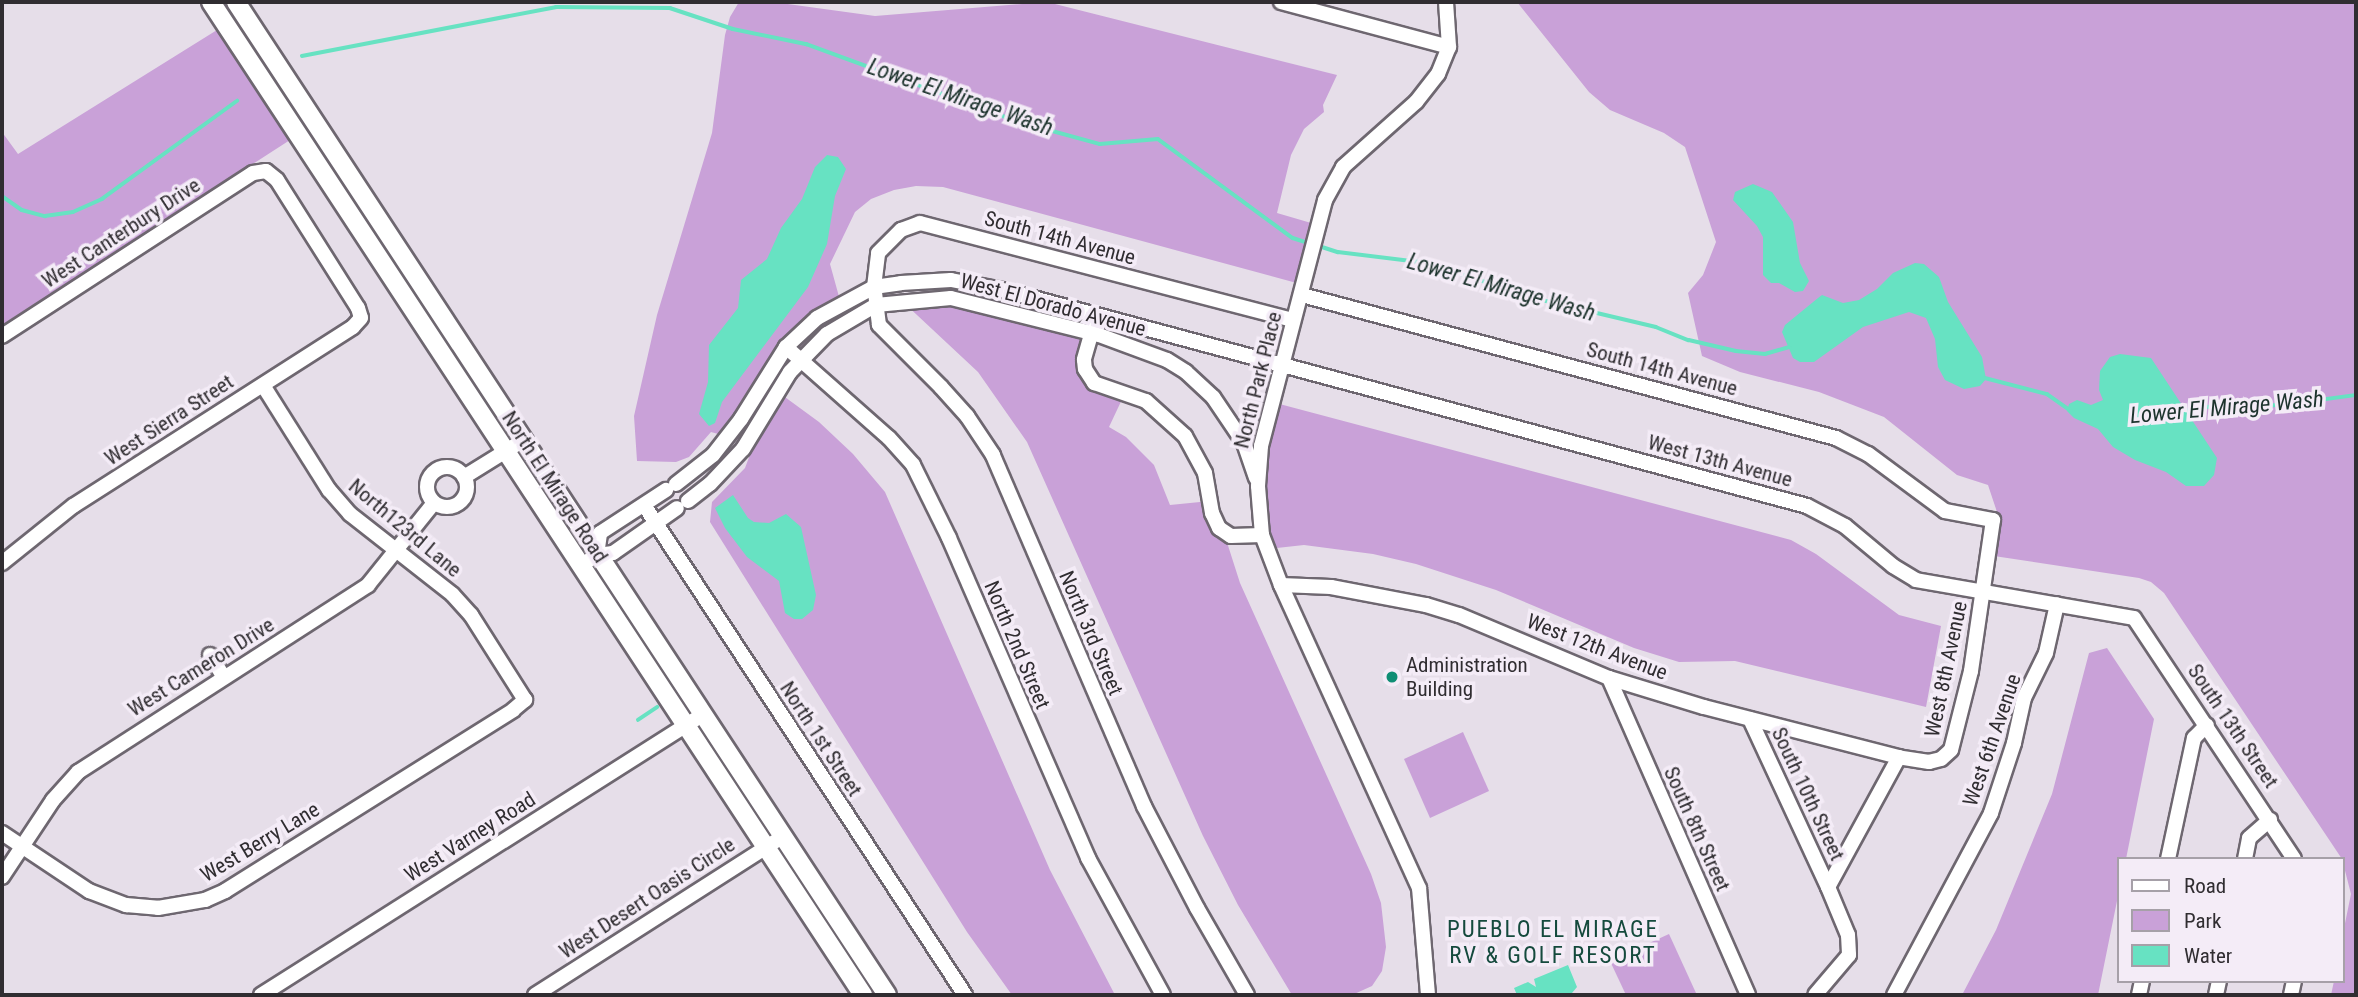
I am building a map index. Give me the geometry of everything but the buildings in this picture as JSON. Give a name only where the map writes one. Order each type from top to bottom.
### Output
[{"type":"main road","name":"North El Mirage Road","points":[[211,2],[863,995]]},
{"type":"main road","name":"North El Mirage Road","points":[[236,2],[887,995]]},
{"type":"street","points":[[1281,2],[1449,47]]},
{"type":"street","name":"North Park Place","points":[[1428,995],[1419,888],[1281,585],[1262,534],[1258,486],[1261,446],[1325,200],[1338,174],[1429,89],[1449,47],[1446,2]]},
{"type":"street","name":"West Canterbury Drive","points":[[2,336],[253,173],[266,171],[277,180],[359,308],[361,318]]},
{"type":"street","name":"South 14th Avenue","points":[[876,305],[874,287],[877,253],[901,230],[920,223],[1293,320]]},
{"type":"street","name":"West El Dorado Avenue","points":[[597,555],[600,533],[671,487],[713,455],[727,439],[786,347],[817,318],[874,287],[951,280],[1007,291],[1280,367]]},
{"type":"street","name":"South 14th Avenue","points":[[1302,295],[1836,438],[1868,454],[1945,511],[1993,520]]},
{"type":"street","name":"West El Dorado Avenue","points":[[580,566],[597,555],[613,553],[656,525],[710,484],[743,449],[801,359],[827,334],[876,305],[951,298],[1142,348],[1167,360],[1207,390],[1244,443],[1258,486]]},
{"type":"street","name":"North 3rd Street","points":[[876,305],[879,326],[967,416],[993,455],[1144,806],[1197,908],[1247,995]]},
{"type":"street","points":[[1095,317],[1084,360],[1085,369],[1094,383],[1146,401],[1185,436],[1205,473],[1214,522],[1224,533],[1244,538],[1262,534]]},
{"type":"street","name":"West Sierra Street","points":[[2,563],[73,506],[353,327],[361,318]]},
{"type":"street","name":"North 2nd Street","points":[[786,347],[889,438],[913,465],[1088,858],[1163,995]]},
{"type":"street","name":"West 13th Avenue","points":[[1280,367],[1807,506],[1845,526],[1892,566],[1916,580],[2134,618]]},
{"type":"street","name":"North123rd Lane","points":[[263,385],[329,491],[350,514],[452,594],[471,615],[525,700]]},
{"type":"street","points":[[464,477],[522,440]]},
{"type":"street","points":[[455,469],[464,477],[466,491],[460,502],[447,507],[434,503],[427,486],[436,471],[455,469]]},
{"type":"street","name":"West Cameron Drive","points":[[2,877],[53,800],[78,772],[368,585],[434,503]]},
{"type":"street","name":"North 1st Street","points":[[644,505],[965,995]]},
{"type":"street","name":"West 8th Avenue","points":[[1828,887],[1899,757],[1929,762],[1941,759],[1951,750],[1971,671],[1993,520]]},
{"type":"street","name":"West 12th Avenue","points":[[1281,585],[1331,587],[1459,615],[1609,678],[1750,719],[1899,757]]},
{"type":"street","name":"West 6th Avenue","points":[[1894,995],[1991,813],[2014,743],[2024,698],[2046,653],[2057,604]]},
{"type":"street","name":"South 13th Street","points":[[2134,618],[2207,724],[2293,857]]},
{"type":"street","points":[[210,655],[224,677]]},
{"type":"street","name":"South 8th Street","points":[[1609,678],[1748,995]]},
{"type":"street","name":"West Berry Lane","points":[[2,833],[89,891],[126,905],[159,908],[205,900],[237,884],[525,700]]},
{"type":"street","name":"West Varney Road","points":[[261,995],[702,715]]},
{"type":"street","name":"South 10th Street","points":[[1750,719],[1828,887]]},
{"type":"street","points":[[2168,857],[2194,738],[2207,724]]},
{"type":"street","points":[[2245,857],[2249,838],[2270,820]]},
{"type":"street","name":"West Desert Oasis Circle","points":[[535,995],[782,837]]},
{"type":"street","points":[[1815,995],[1849,955],[1848,935],[1828,887]]},
{"type":"green space","points":[[739,2],[773,2],[875,16],[1047,2],[1337,75],[1323,105],[1324,112],[1304,129],[1291,155],[1277,213],[1318,225],[1304,285],[943,187],[916,186],[894,190],[871,199],[855,212],[830,264],[846,322],[778,392],[819,422],[853,454],[885,492],[1050,870],[1115,995],[1012,995],[967,932],[710,522],[712,502],[745,468],[754,444],[711,432],[689,457],[676,462],[637,461],[634,416],[657,315],[712,133],[725,35],[730,17]]},
{"type":"green space","points":[[1517,2],[2356,2],[2356,995],[2331,995],[2334,983],[2344,983],[2344,928],[2351,894],[2344,857],[2341,857],[2164,593],[2151,582],[2139,578],[1994,556],[2001,524],[1988,485],[1957,475],[1884,417],[1819,392],[1740,372],[1702,356],[1688,293],[1703,275],[1716,242],[1685,147],[1664,133],[1610,110],[1589,92]]},
{"type":"green space","points":[[217,30],[290,140],[2,325],[2,132],[18,154]]},
{"type":"green space","points":[[951,298],[1092,333],[1085,369],[1125,393],[1109,427],[1126,437],[1154,465],[1170,505],[1210,501],[1224,533],[1240,583],[1371,874],[1381,903],[1386,947],[1382,971],[1372,986],[1352,995],[1292,995],[1238,905],[1203,836],[1027,442],[978,372],[902,301]]},
{"type":"green space","points":[[1272,402],[1791,540],[1816,554],[1899,615],[1941,626],[1926,707],[1735,661],[1679,662],[1634,648],[1496,590],[1416,564],[1373,554],[1304,545],[1267,549],[1258,486]]},
{"type":"green space","points":[[2107,648],[2154,719],[2126,857],[2116,857],[2116,906],[2098,995],[1962,995],[1996,930],[2052,794],[2089,653]]},
{"type":"green space","points":[[1463,732],[1489,791],[1430,818],[1404,759]]},
{"type":"green space","points":[[1669,934],[1696,993],[1626,995],[1610,961]]},
{"type":"water","points":[[827,155],[838,157],[846,169],[835,196],[827,244],[808,287],[722,402],[715,423],[709,426],[699,414],[708,382],[709,345],[738,308],[741,280],[767,259],[781,228],[802,199],[815,167]]},
{"type":"water","points":[[1753,184],[1772,192],[1793,222],[1800,263],[1809,281],[1803,291],[1795,292],[1779,283],[1771,283],[1763,275],[1763,237],[1757,226],[1733,200],[1735,192]]},
{"type":"water","points":[[1915,263],[1924,264],[1939,277],[1948,302],[1982,357],[1986,379],[1980,386],[1964,389],[1945,380],[1938,367],[1935,339],[1926,318],[1909,312],[1863,327],[1814,362],[1800,362],[1793,358],[1782,332],[1785,325],[1818,298],[1822,295],[1843,303],[1859,300],[1877,289],[1893,273]]},
{"type":"water","points":[[2120,354],[2151,358],[2217,458],[2214,475],[2204,486],[2186,486],[2166,472],[2135,460],[2113,447],[2098,429],[2074,418],[2067,411],[2069,404],[2077,400],[2091,405],[2103,400],[2099,390],[2100,371],[2110,357]]},
{"type":"water","points":[[733,495],[748,518],[754,522],[769,523],[786,514],[801,527],[816,595],[813,610],[802,619],[794,619],[785,613],[779,581],[747,557],[725,528],[715,508]]},
{"type":"water","points":[[1568,965],[1577,987],[1572,993],[1517,995],[1514,988],[1528,982],[1536,987],[1534,979]]},
{"type":"waterway","name":"Lower El Mirage Wash","points":[[302,56],[556,7],[670,8],[733,29],[806,44],[1016,121],[1100,144],[1158,139],[1293,238],[1308,243]]},
{"type":"waterway","name":"Lower El Mirage Wash","points":[[2,196],[22,210],[45,216],[73,212],[102,199],[237,101]]},
{"type":"waterway","name":"Lower El Mirage Wash","points":[[1316,245],[1338,252],[1427,263],[1538,299],[1656,327],[1689,340],[1736,351],[1765,354],[1789,347]]},
{"type":"waterway","name":"Lower El Mirage Wash","points":[[1985,378],[2047,394],[2071,411]]},
{"type":"waterway","name":"Lower El Mirage Wash","points":[[2182,412],[2202,407],[2282,405],[2356,395]]},
{"type":"waterway","points":[[638,720],[657,707]]},
{"type":"place","name":"Administration Building","points":[[1392,677]]},
{"type":"district","name":"PUEBLO EL MIRAGE RV & GOLF RESORT","points":[[1553,943]]}]
